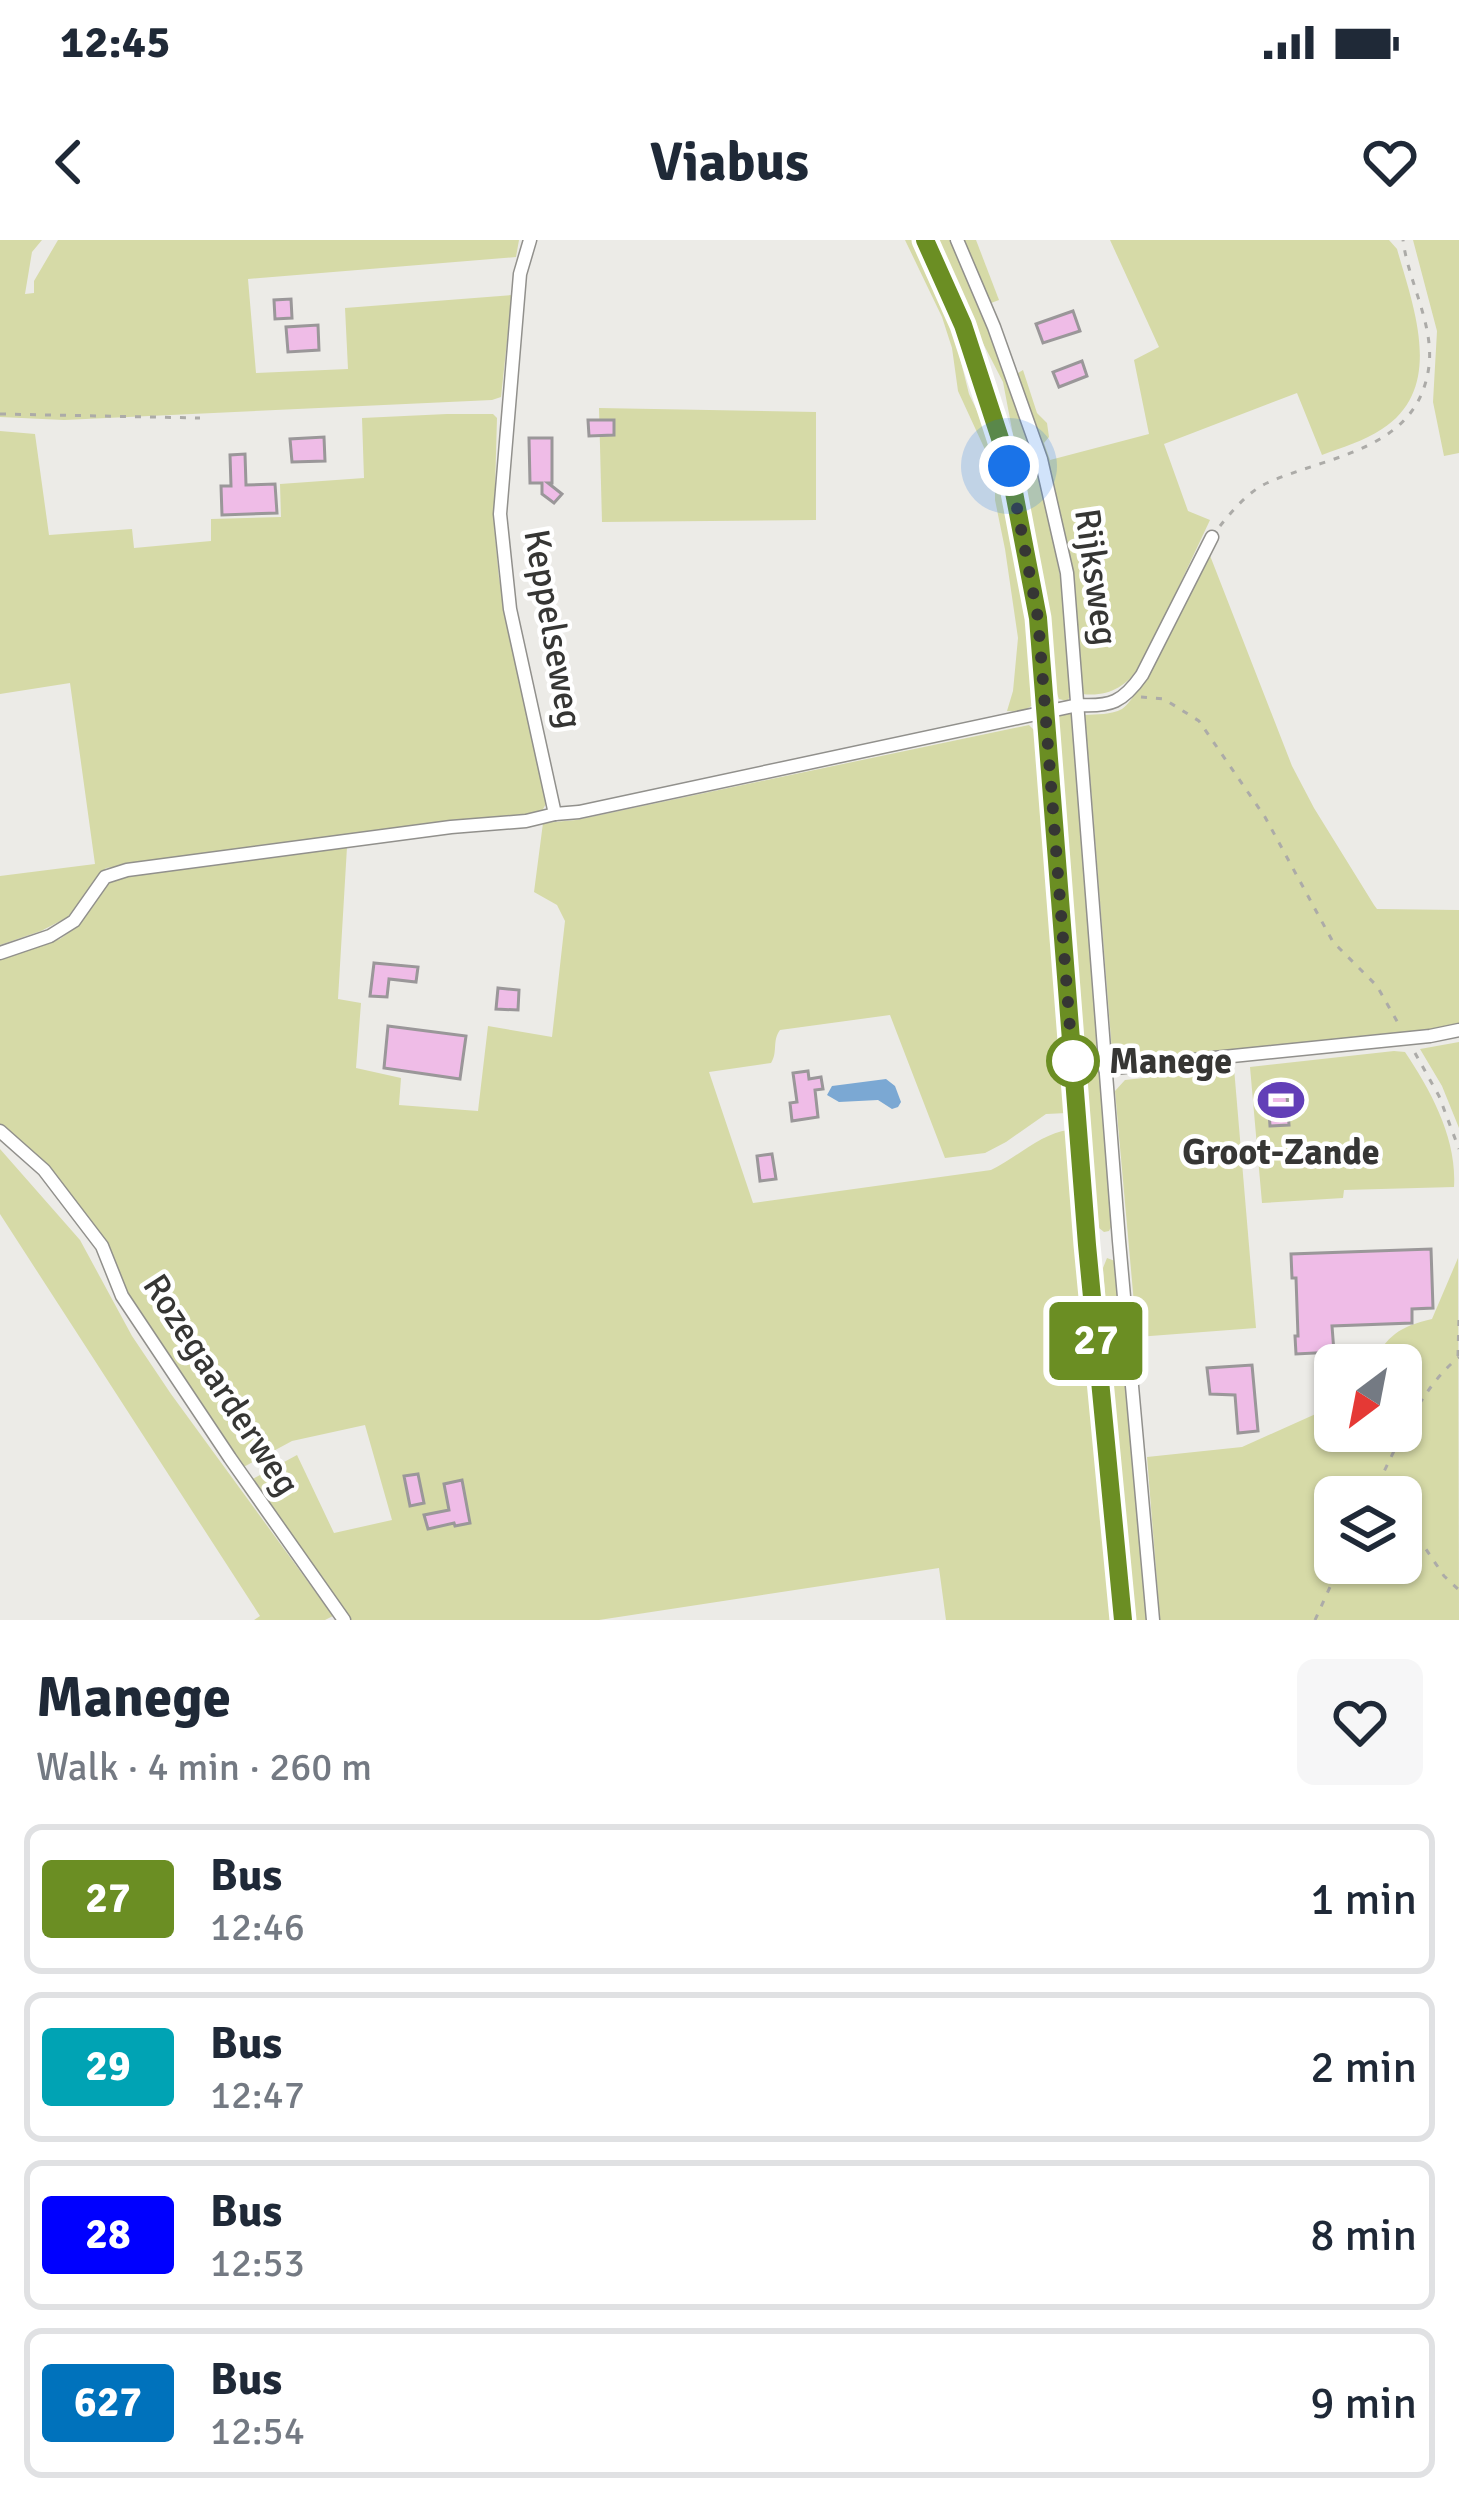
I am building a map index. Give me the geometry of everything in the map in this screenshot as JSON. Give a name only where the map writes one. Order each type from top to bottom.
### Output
[{"type":"main road","name":"Rijksweg","points":[[925,240],[963,325],[1009,466],[1038,618],[1087,1245],[1124,1620]]},
{"type":"street","name":"Keppelseweg","points":[[530,240],[520,274],[500,514],[510,609],[555,814]]},
{"type":"street","name":"Rijksweg","points":[[957,240],[1041,459],[1066,573],[1153,1620]]},
{"type":"street","name":"Rijksweg","points":[[1046,712],[1127,696],[1211,537]]},
{"type":"street","points":[[0,953],[50,936],[74,921],[105,877],[127,870],[579,812],[1046,712]]},
{"type":"street","points":[[1105,1069],[1459,1030]]},
{"type":"street","name":"Rozegaarderweg","points":[[0,1131],[44,1170],[102,1246],[122,1296],[344,1620]]},
{"type":"street","points":[[1087,1245],[1119,1241]]},
{"type":"path","points":[[1211,537],[1262,484],[1364,448],[1402,425],[1419,398],[1429,366],[1427,333],[1403,240]]},
{"type":"path","points":[[0,414],[200,418]]},
{"type":"path","points":[[1127,696],[1164,699],[1198,721],[1265,817],[1333,942],[1377,986],[1439,1096],[1459,1149]]},
{"type":"path","points":[[1383,1476],[1418,1409],[1458,1357],[1459,1316]]},
{"type":"path","points":[[1422,1543],[1459,1590]]},
{"type":"path","points":[[1316,1620],[1332,1584]]},
{"type":"green space","points":[[0,240],[42,240],[32,252],[25,294],[34,293],[34,281],[58,240],[519,240],[516,257],[248,279],[256,373],[348,369],[345,308],[512,295],[501,397],[64,420],[0,417]]},
{"type":"green space","points":[[905,240],[914,240],[949,314],[969,394],[999,466],[993,467],[958,391],[942,317]]},
{"type":"green space","points":[[935,240],[951,240],[1035,457],[1064,595],[1072,694],[1067,701],[1059,699],[1054,686],[1037,557],[1019,468],[1024,466],[1018,461],[1003,382]]},
{"type":"green space","points":[[963,240],[976,240],[999,300],[991,303]]},
{"type":"green space","points":[[1110,240],[1389,240],[1397,249],[1420,345],[1414,392],[1402,412],[1353,444],[1322,455],[1297,393],[1164,444],[1188,511],[1210,520],[1141,667],[1115,689],[1092,695],[1082,694],[1078,652],[1018,373],[1023,370],[1037,413],[1047,423],[1049,437],[1044,443],[1050,460],[1149,434],[1134,360],[1159,347]]},
{"type":"green space","points":[[1413,240],[1459,240],[1459,453],[1444,456],[1433,402],[1437,331]]},
{"type":"green space","points":[[599,408],[816,412],[816,520],[602,522]]},
{"type":"green space","points":[[493,414],[497,418],[494,524],[499,578],[547,802],[542,811],[527,817],[451,821],[106,868],[68,917],[0,945],[0,876],[95,864],[70,683],[0,694],[0,431],[35,434],[49,535],[132,529],[134,548],[211,541],[211,519],[281,517],[280,484],[364,478],[362,418]]},
{"type":"green space","points":[[1001,473],[1018,543],[1037,695],[1035,704],[1021,712],[1007,711],[1018,638],[995,500],[995,474]]},
{"type":"green space","points":[[1209,553],[1292,766],[1374,905],[1377,909],[1459,910],[1459,1027],[1113,1064],[1085,715],[1118,711],[1131,700]]},
{"type":"green space","points":[[1074,712],[1112,1225],[1104,1232],[1099,1228],[1074,981],[1054,720]]},
{"type":"green space","points":[[1029,725],[1035,731],[1067,1113],[1046,1114],[985,1153],[945,1158],[890,1015],[780,1030],[771,1063],[709,1072],[753,1203],[991,1170],[1039,1141],[1068,1130],[1116,1620],[946,1620],[939,1568],[599,1620],[348,1620],[247,1482],[297,1455],[334,1533],[392,1520],[365,1425],[292,1441],[238,1470],[102,1253],[54,1188],[0,1131],[0,959],[60,939],[79,925],[110,880],[347,847],[338,999],[361,1003],[356,1068],[401,1078],[399,1105],[478,1111],[488,1026],[552,1037],[565,921],[557,905],[534,892],[543,823]]},
{"type":"green space","points":[[1459,1042],[1459,1128],[1420,1049]]},
{"type":"green space","points":[[1405,1052],[1440,1116],[1451,1151],[1454,1187],[1344,1190],[1343,1198],[1262,1203],[1250,1067]]},
{"type":"green space","points":[[1234,1068],[1256,1328],[1137,1337],[1115,1091],[1125,1080]]},
{"type":"green space","points":[[0,1149],[80,1240],[132,1336],[171,1394],[333,1616],[254,1620],[260,1616],[0,1214]]},
{"type":"green space","points":[[1107,1258],[1115,1261],[1148,1620],[1134,1620],[1103,1268]]},
{"type":"green space","points":[[1458,1258],[1459,1620],[1160,1620],[1147,1457],[1242,1447],[1314,1415],[1314,1452],[1422,1452],[1422,1344],[1385,1344],[1411,1325],[1432,1319]]},
{"type":"water","points":[[886,1079],[895,1086],[901,1102],[892,1109],[878,1100],[839,1102],[827,1095],[832,1086]]},
{"type":"building","points":[[291,299],[292,318],[275,319],[274,300]]},
{"type":"building","points":[[1073,311],[1080,331],[1043,343],[1036,324]]},
{"type":"building","points":[[318,325],[319,350],[288,352],[286,327]]},
{"type":"building","points":[[1082,361],[1087,376],[1059,387],[1053,372]]},
{"type":"building","points":[[588,420],[614,420],[614,435],[589,436]]},
{"type":"building","points":[[324,437],[325,461],[292,462],[290,439]]},
{"type":"building","points":[[529,438],[552,438],[552,483],[548,483],[562,494],[554,503],[542,494],[542,483],[530,483]]},
{"type":"building","points":[[245,454],[246,485],[275,484],[277,513],[222,515],[221,486],[231,486],[230,455]]},
{"type":"building","points":[[374,963],[418,967],[416,982],[389,979],[387,997],[370,996]]},
{"type":"building","points":[[498,988],[519,990],[518,1010],[496,1009]]},
{"type":"building","points":[[388,1026],[466,1036],[460,1079],[384,1068]]},
{"type":"building","points":[[808,1071],[809,1079],[821,1077],[823,1089],[815,1090],[818,1117],[792,1121],[790,1103],[797,1102],[793,1073]]},
{"type":"building","points":[[1287,1095],[1289,1125],[1270,1126],[1268,1096]]},
{"type":"building","points":[[772,1154],[776,1179],[760,1181],[757,1156]]},
{"type":"building","points":[[1431,1249],[1433,1308],[1412,1309],[1412,1323],[1332,1326],[1333,1344],[1314,1344],[1314,1353],[1296,1354],[1296,1278],[1292,1278],[1291,1254]]},
{"type":"building","points":[[1252,1365],[1258,1431],[1238,1433],[1235,1395],[1210,1394],[1207,1368]]},
{"type":"building","points":[[418,1474],[424,1503],[410,1506],[404,1476]]},
{"type":"building","points":[[462,1480],[470,1523],[428,1529],[424,1515],[449,1510],[444,1484]]},
{"type":"bus line","name":"27","points":[[925,240],[963,325],[1009,466],[1038,618],[1087,1245],[1123,1620]]},
{"type":"place","name":"Manege","points":[[1073,1061]]},
{"type":"place","name":"Groot-Zande","points":[[1281,1100]]},
{"type":"route","points":[[1009,466],[1038,618],[1073,1067],[1073,1061]]}]
